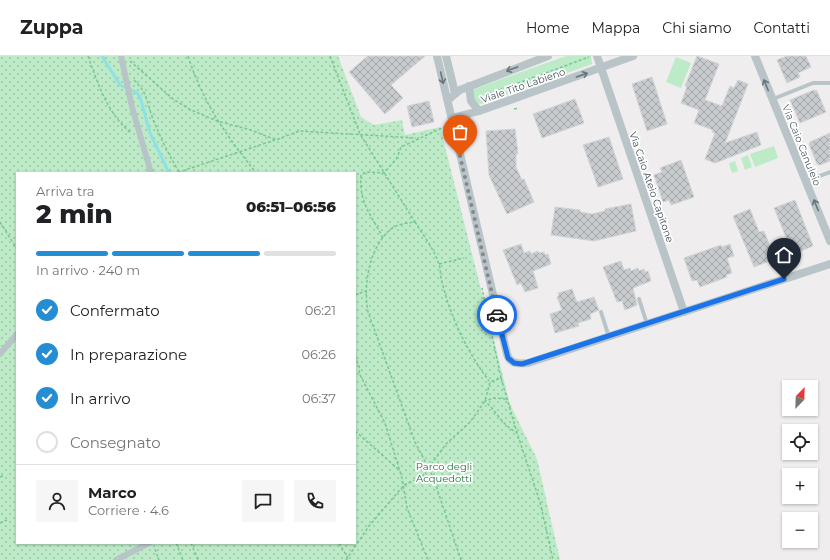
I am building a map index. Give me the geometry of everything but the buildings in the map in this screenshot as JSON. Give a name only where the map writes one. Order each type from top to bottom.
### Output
[{"type":"street","points":[[121,56],[130,98],[151,172]]},
{"type":"street","points":[[437,56],[505,348],[510,360],[522,364],[830,264]]},
{"type":"street","points":[[446,56],[456,93]]},
{"type":"street","name":"Viale Tito Labieno","points":[[448,100],[456,93],[469,86],[548,56]]},
{"type":"street","points":[[597,56],[601,68]]},
{"type":"street","name":"Viale Tito Labieno","points":[[452,118],[479,111],[633,56]]},
{"type":"street","name":"Via Caio Canuleio","points":[[755,56],[830,241]]},
{"type":"street","name":"Via Caio Ateio Capitone","points":[[601,68],[684,312]]},
{"type":"street","points":[[469,86],[471,101],[479,111]]},
{"type":"street","points":[[0,354],[16,335]]},
{"type":"street","points":[[116,560],[147,544]]},
{"type":"lane","points":[[772,100],[814,83],[830,83]]},
{"type":"lane","points":[[806,181],[830,172]]},
{"type":"lane","points":[[639,299],[648,324]]},
{"type":"lane","points":[[601,312],[609,337]]},
{"type":"path","points":[[88,56],[100,89],[113,114],[126,129],[142,140]]},
{"type":"path","points":[[125,56],[153,83],[173,99],[217,121],[251,130],[276,140]]},
{"type":"path","points":[[188,56],[196,80],[217,121],[255,172]]},
{"type":"path","points":[[330,56],[360,134],[415,222],[439,264],[442,282],[453,318],[474,361],[490,382]]},
{"type":"path","points":[[471,101],[593,56]]},
{"type":"path","points":[[126,75],[143,89],[148,100],[152,117],[170,157],[180,172],[299,131],[416,138]]},
{"type":"path","points":[[514,109],[519,108]]},
{"type":"path","points":[[384,173],[397,158],[401,147],[416,138],[446,126],[452,118]]},
{"type":"path","points":[[383,239],[363,202],[360,186],[361,175],[366,172],[384,173]]},
{"type":"path","points":[[0,222],[16,247]]},
{"type":"path","points":[[415,222],[392,228],[383,239],[368,269],[368,312],[416,442],[429,468],[461,560]]},
{"type":"path","points":[[439,264],[464,258]]},
{"type":"path","points":[[356,295],[367,291]]},
{"type":"path","points":[[356,359],[360,369],[359,374],[385,422],[404,486],[407,508],[428,560]]},
{"type":"path","points":[[500,374],[516,433],[540,502],[552,560]]},
{"type":"path","points":[[490,382],[501,378]]},
{"type":"path","points":[[340,544],[347,559],[370,526],[404,486],[422,477],[446,444],[470,422],[485,401],[490,382]]},
{"type":"path","points":[[485,401],[494,398],[506,398]]},
{"type":"path","points":[[485,401],[494,409],[510,429],[516,433]]},
{"type":"path","points":[[356,432],[399,470]]},
{"type":"path","points":[[0,523],[7,520]]},
{"type":"path","points":[[153,544],[159,560]]},
{"type":"path","points":[[176,544],[183,560]]},
{"type":"path","points":[[191,544],[198,560]]},
{"type":"green space","name":"Parco degli Acquedotti","points":[[0,56],[338,56],[361,117],[374,125],[402,120],[405,135],[440,127],[510,404],[537,459],[560,560],[0,560]]},
{"type":"green space","points":[[566,56],[591,56],[592,64],[481,104],[475,103],[472,91],[474,89]]},
{"type":"green space","points":[[676,57],[691,63],[681,88],[666,82]]},
{"type":"green space","points":[[774,146],[778,158],[755,167],[750,154]]},
{"type":"green space","points":[[748,155],[752,167],[745,170],[741,158]]},
{"type":"green space","points":[[735,161],[738,171],[732,173],[729,163]]},
{"type":"waterway","points":[[102,56],[120,85],[136,92],[140,97],[150,133],[169,172]]},
{"type":"way so far","points":[[460,156],[497,315]]},
{"type":"route","points":[[497,315],[508,358],[514,363],[522,364],[784,279]]}]
